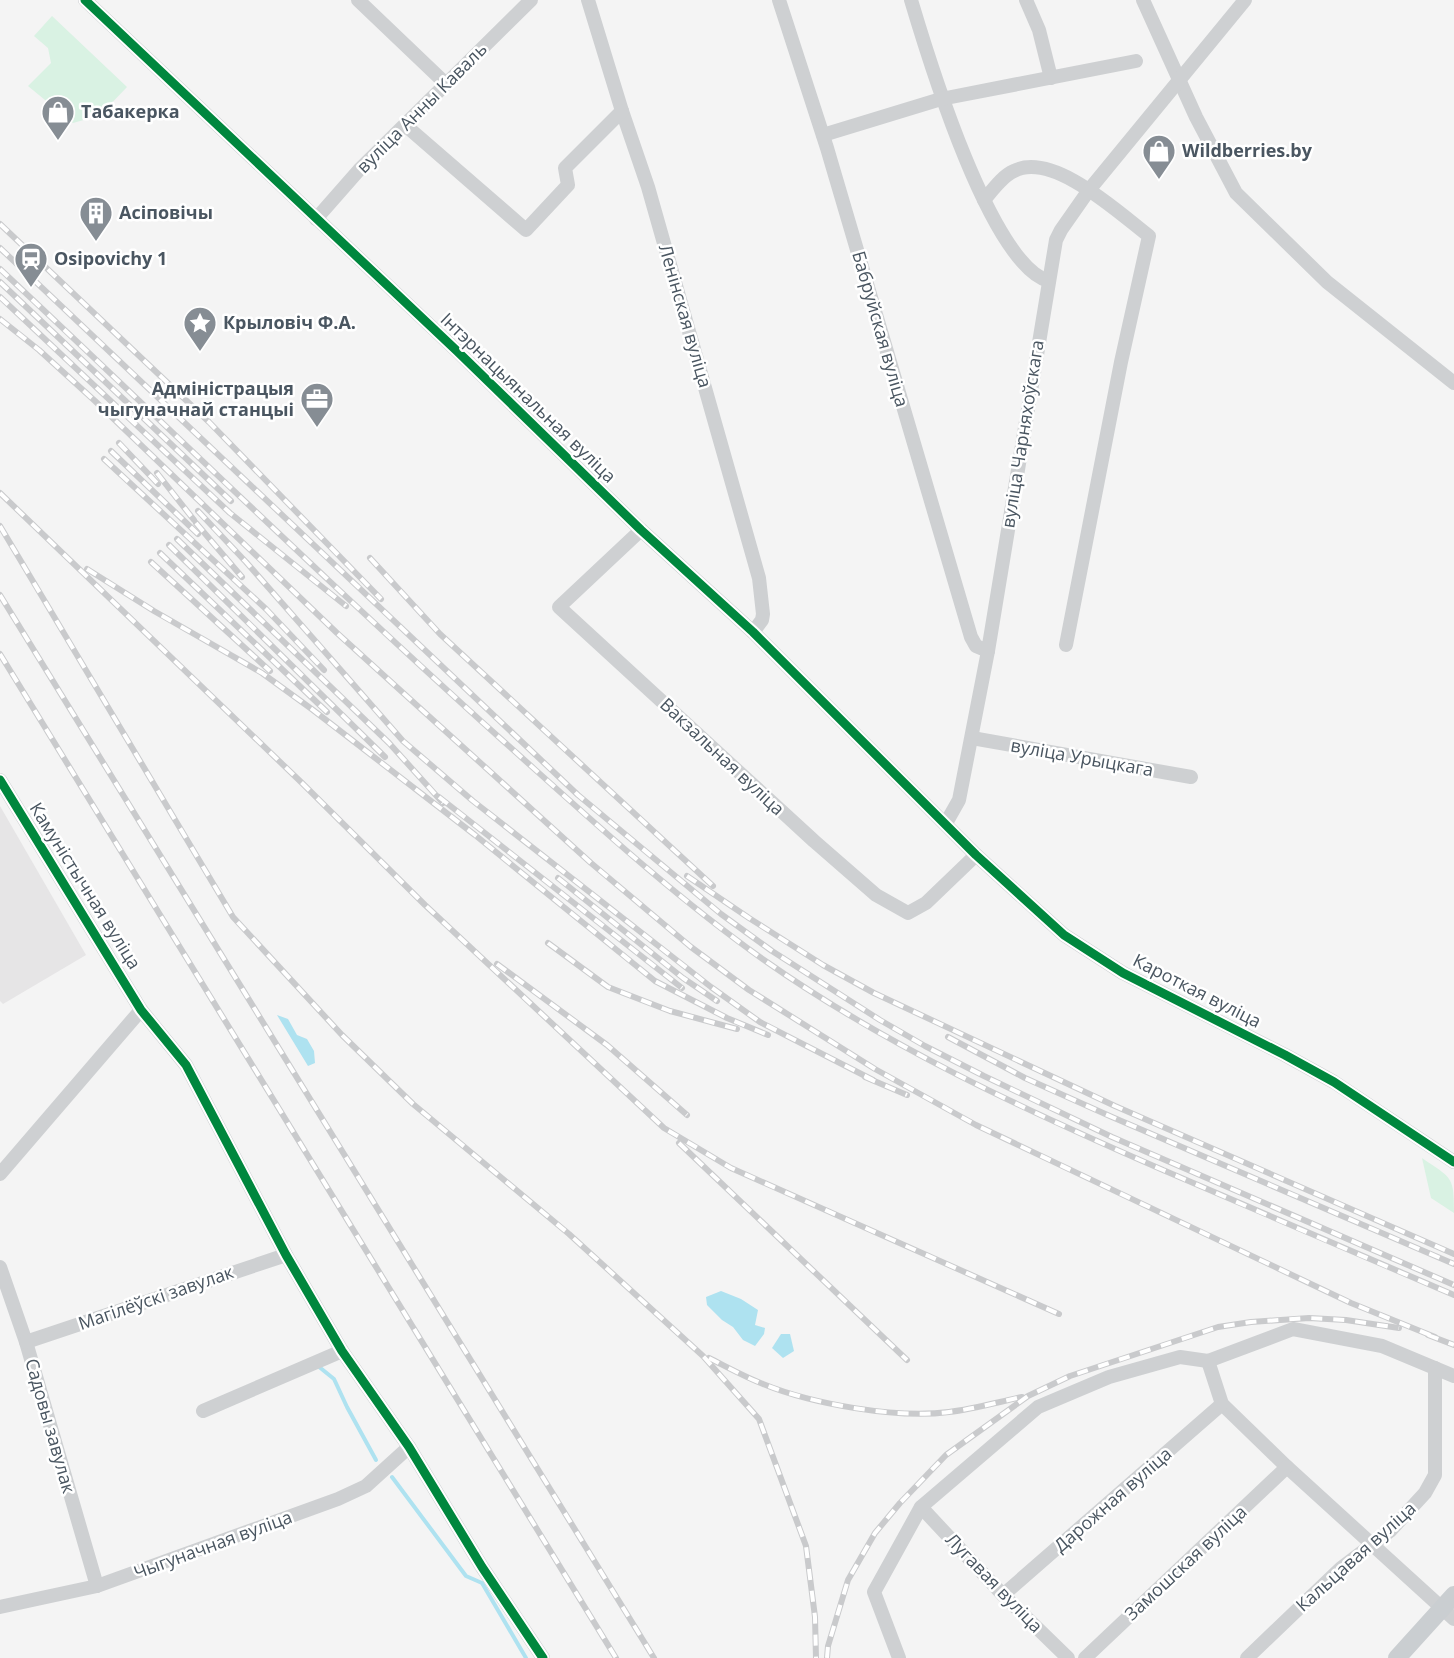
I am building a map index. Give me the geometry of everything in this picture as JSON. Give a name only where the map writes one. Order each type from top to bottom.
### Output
[{"type":"main road","points":[[1397,1658],[1450,1608]]},
{"type":"street","name":"Інтэрнацыянальная вуліца","points":[[85,0],[457,351],[641,530],[753,632],[946,823]]},
{"type":"street","points":[[358,0],[445,83]]},
{"type":"street","name":"вуліца Анны Каваль","points":[[316,219],[359,170],[531,0]]},
{"type":"street","name":"Ленінская вуліца","points":[[588,0],[646,180],[759,578],[763,614],[762,620],[753,632]]},
{"type":"street","name":"Бабруйская вуліца","points":[[779,0],[823,135],[971,637],[976,646],[988,651]]},
{"type":"street","points":[[911,0],[941,99],[984,200],[1017,259],[1039,279],[1049,281]]},
{"type":"street","points":[[1026,0],[1039,30],[1051,78]]},
{"type":"street","points":[[1143,0],[1178,80],[1236,193],[1327,282],[1454,383]]},
{"type":"street","name":"вуліца Чарняхоўскага","points":[[946,823],[959,800],[972,738],[1056,240],[1089,190],[1245,0]]},
{"type":"street","points":[[823,135],[941,99],[1136,61]]},
{"type":"street","points":[[405,125],[526,231],[568,185],[565,168],[622,111]]},
{"type":"street","points":[[984,200],[1013,171],[1032,165],[1047,168],[1089,190],[1149,236],[1120,362],[1066,645]]},
{"type":"street","name":"Вакзальная вуліца","points":[[641,530],[559,607],[803,832],[876,896],[908,913],[926,903],[976,855]]},
{"type":"street","name":"вуліца Урыцкага","points":[[972,738],[1191,777]]},
{"type":"street","name":"Камуністычная вуліца","points":[[0,780],[141,1010],[186,1065],[286,1255],[342,1350],[409,1448],[482,1567],[543,1658]]},
{"type":"street","name":"Кароткая вуліца","points":[[946,823],[976,855],[1056,928],[1092,953],[1123,973],[1285,1054],[1334,1082],[1454,1162]]},
{"type":"street","points":[[1,1170],[141,1010]]},
{"type":"street","name":"Магілёўскі завулак","points":[[26,1342],[286,1255]]},
{"type":"street","name":"Садовы завулак","points":[[0,1267],[26,1342],[97,1586]]},
{"type":"street","points":[[900,1658],[874,1592],[921,1507],[1038,1407],[1109,1377],[1180,1357],[1208,1361],[1293,1329],[1382,1347],[1454,1376]]},
{"type":"street","points":[[203,1411],[342,1350]]},
{"type":"street","points":[[1208,1361],[1222,1404],[1287,1467],[1373,1544],[1450,1608]]},
{"type":"street","name":"Кальцавая вуліца","points":[[1247,1658],[1341,1568],[1390,1531],[1425,1493],[1435,1475],[1435,1368]]},
{"type":"street","name":"Дарожная вуліца","points":[[1003,1595],[1222,1404]]},
{"type":"street","name":"Чыгуначная вуліца","points":[[0,1607],[97,1586],[338,1499],[366,1486],[409,1448]]},
{"type":"street","name":"Замошская вуліца","points":[[1085,1658],[1287,1467]]},
{"type":"street","name":"Лугавая вуліца","points":[[921,1507],[1003,1595],[1068,1658]]},
{"type":"shaded area","points":[[0,806],[86,955],[3,1004],[0,1001]]},
{"type":"green space","points":[[52,16],[127,87],[103,112],[98,106],[87,119],[73,123],[28,86],[51,63],[48,48],[34,36]]},
{"type":"green space","points":[[1422,1158],[1440,1170],[1452,1184],[1454,1213],[1431,1198]]},
{"type":"water","points":[[277,1015],[288,1019],[297,1035],[307,1039],[314,1051],[315,1063],[308,1066]]},
{"type":"water","points":[[721,1291],[741,1299],[758,1310],[755,1325],[765,1328],[764,1334],[755,1346],[743,1340],[733,1327],[707,1305],[706,1297]]},
{"type":"water","points":[[781,1334],[790,1334],[794,1351],[783,1358],[772,1348]]},
{"type":"waterway","points":[[318,1366],[334,1379],[376,1460]]},
{"type":"waterway","points":[[392,1477],[466,1576],[482,1583],[526,1658]]},
{"type":"railway","points":[[0,224],[209,422],[381,599]]},
{"type":"railway","points":[[0,248],[578,795],[721,914],[772,951],[880,1020],[984,1076],[1112,1137],[1454,1285]]},
{"type":"railway","points":[[0,269],[501,739],[662,881],[764,960],[859,1021],[908,1049],[1009,1100],[1163,1170],[1454,1295]]},
{"type":"railway","points":[[0,282],[231,501]]},
{"type":"railway","points":[[0,297],[230,513],[346,606]]},
{"type":"railway","points":[[0,319],[39,350],[95,401],[337,633],[591,863],[691,947],[749,990],[875,1069],[976,1125],[1351,1303],[1435,1337]]},
{"type":"railway","points":[[119,443],[158,484]]},
{"type":"railway","points":[[111,451],[198,534]]},
{"type":"railway","points":[[104,459],[266,609],[324,670]]},
{"type":"railway","points":[[157,473],[194,520]]},
{"type":"railway","points":[[0,493],[302,783],[425,905],[664,1128],[731,1168],[1059,1314]]},
{"type":"railway","points":[[198,511],[246,562],[403,741],[473,801],[711,987],[760,1022],[873,1080]]},
{"type":"railway","points":[[196,523],[242,577]]},
{"type":"railway","points":[[0,526],[233,917],[342,1035],[413,1104],[569,1234],[703,1356],[759,1419],[806,1546],[815,1617],[816,1658]]},
{"type":"railway","points":[[177,539],[389,743],[443,803]]},
{"type":"railway","points":[[169,545],[385,757]]},
{"type":"railway","points":[[160,553],[327,712]]},
{"type":"railway","points":[[370,558],[440,634],[713,886]]},
{"type":"railway","points":[[151,562],[270,671]]},
{"type":"railway","points":[[87,569],[154,611],[262,673],[475,835],[655,981],[727,1018],[768,1035]]},
{"type":"railway","points":[[0,595],[654,1658]]},
{"type":"railway","points":[[0,654],[616,1658]]},
{"type":"railway","points":[[439,797],[682,988]]},
{"type":"railway","points":[[687,876],[823,965],[874,993],[1115,1106],[1454,1254]]},
{"type":"railway","points":[[558,878],[683,978],[717,1001]]},
{"type":"railway","points":[[548,943],[608,987],[670,1011],[737,1029]]},
{"type":"railway","points":[[497,964],[607,1045],[687,1115]]},
{"type":"railway","points":[[948,1037],[1025,1078],[1454,1264]]},
{"type":"railway","points":[[865,1077],[907,1095]]},
{"type":"railway","points":[[679,1143],[907,1360]]},
{"type":"railway","points":[[827,1658],[828,1646],[848,1580],[875,1533],[946,1455],[1028,1396],[1070,1376],[1218,1327],[1309,1318],[1346,1320],[1399,1328]]},
{"type":"railway","points":[[1428,1335],[1454,1345]]},
{"type":"railway","points":[[709,1358],[783,1391],[855,1408],[928,1414],[977,1407],[1022,1397]]},
{"type":"cycle path","points":[[85,0],[457,351],[641,530],[753,632],[976,855],[1064,935],[1123,973],[1334,1082],[1454,1162]]},
{"type":"cycle path","points":[[0,780],[141,1010],[186,1065],[286,1255],[342,1351],[409,1447],[482,1567],[543,1658]]},
{"type":"place","name":"Табакерка","points":[[58,141]]},
{"type":"place","name":"Wildberries.by","points":[[1159,180]]},
{"type":"place","name":"Асіповічы","points":[[96,242]]},
{"type":"place","name":"Osipovichy 1","points":[[31,288]]},
{"type":"place","name":"Крыловіч Ф.А.","points":[[200,352]]},
{"type":"place","name":"Адміністрацыя чыгуначнай станцыі","points":[[317,428]]}]
